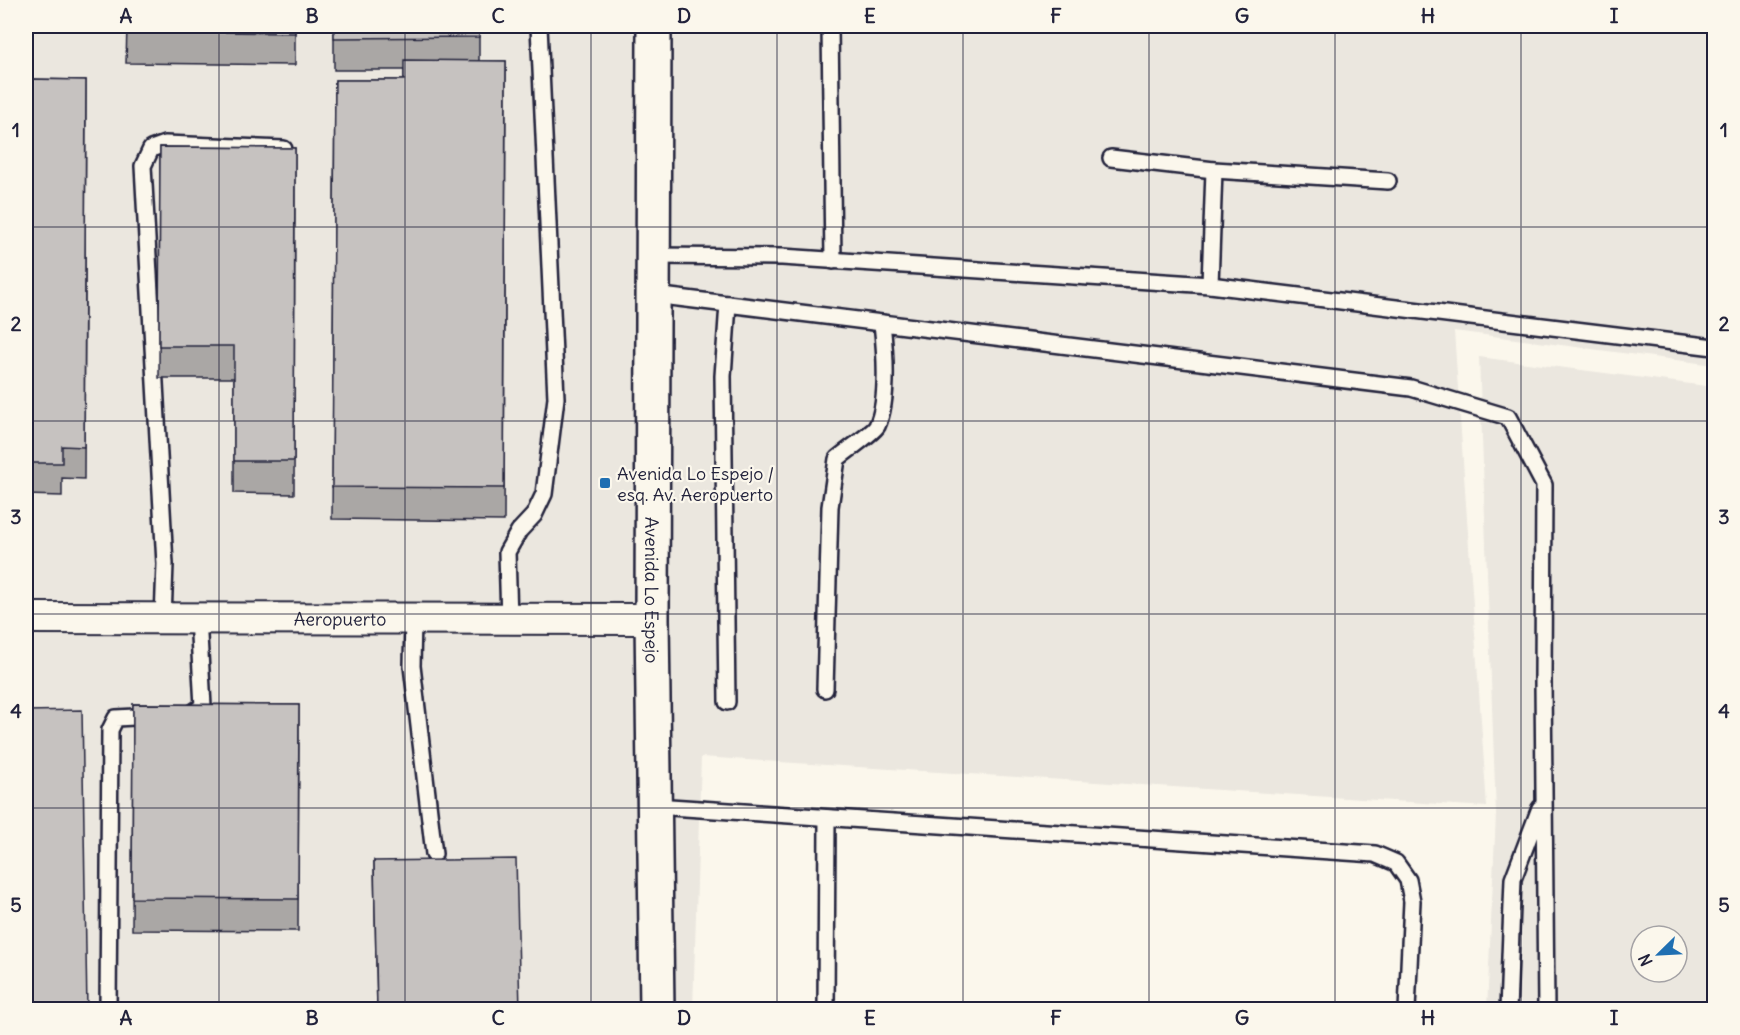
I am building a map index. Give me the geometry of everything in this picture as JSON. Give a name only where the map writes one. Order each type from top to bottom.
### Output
[{"type":"main road","name":"Avenida Lo Espejo","points":[[654,26],[652,619],[657,1010]]},
{"type":"street","name":"Aeropuerto","points":[[26,618],[652,619]]},
{"type":"lane","points":[[509,619],[507,552],[519,531],[534,515],[544,494],[556,398],[539,26]]},
{"type":"lane","points":[[830,26],[832,261]]},
{"type":"lane","points":[[163,619],[165,564],[143,166],[151,149],[165,144],[288,149]]},
{"type":"lane","points":[[1111,158],[1214,170],[1388,181]]},
{"type":"lane","points":[[1210,285],[1214,170]]},
{"type":"lane","points":[[654,256],[782,257],[1210,285],[1714,347]]},
{"type":"lane","points":[[654,295],[1411,388],[1508,417],[1544,485],[1546,1010]]},
{"type":"lane","points":[[727,702],[723,376],[728,304]]},
{"type":"lane","points":[[825,689],[830,507],[837,459],[877,428],[882,409],[886,360],[882,323]]},
{"type":"lane","points":[[108,1010],[110,730],[116,718],[188,715],[203,706],[198,618]]},
{"type":"lane","points":[[413,619],[412,666],[434,854]]},
{"type":"lane","points":[[1508,1010],[1513,879],[1544,798]]},
{"type":"lane","points":[[655,806],[1375,854],[1396,863],[1408,880],[1412,901],[1407,1010]]},
{"type":"lane","points":[[826,1010],[827,818]]},
{"type":"shaded area","points":[[26,26],[1714,26],[1714,365],[1454,331],[1487,807],[701,757],[693,1009],[26,1009]]},
{"type":"shaded area","points":[[1479,357],[1714,387],[1714,1009],[1487,1009],[1496,814]]},
{"type":"building","points":[[127,26],[295,26],[295,33],[126,31]]},
{"type":"building","points":[[334,26],[479,26],[479,37],[334,38]]},
{"type":"building","points":[[404,60],[506,61],[504,488],[332,487],[335,80],[404,80]]},
{"type":"building","points":[[26,79],[86,80],[84,447],[62,446],[62,463],[26,463]]},
{"type":"building","points":[[160,147],[295,148],[294,461],[234,461],[234,346],[159,346]]},
{"type":"building","points":[[133,704],[299,705],[298,899],[132,898]]},
{"type":"building","points":[[82,710],[87,1010],[26,1010],[26,711]]},
{"type":"building","points":[[516,859],[520,1010],[377,1010],[374,861]]},
{"type":"place","name":"Avenida Lo Espejo / esq. Av. Aeropuerto","points":[[605,483]]}]
